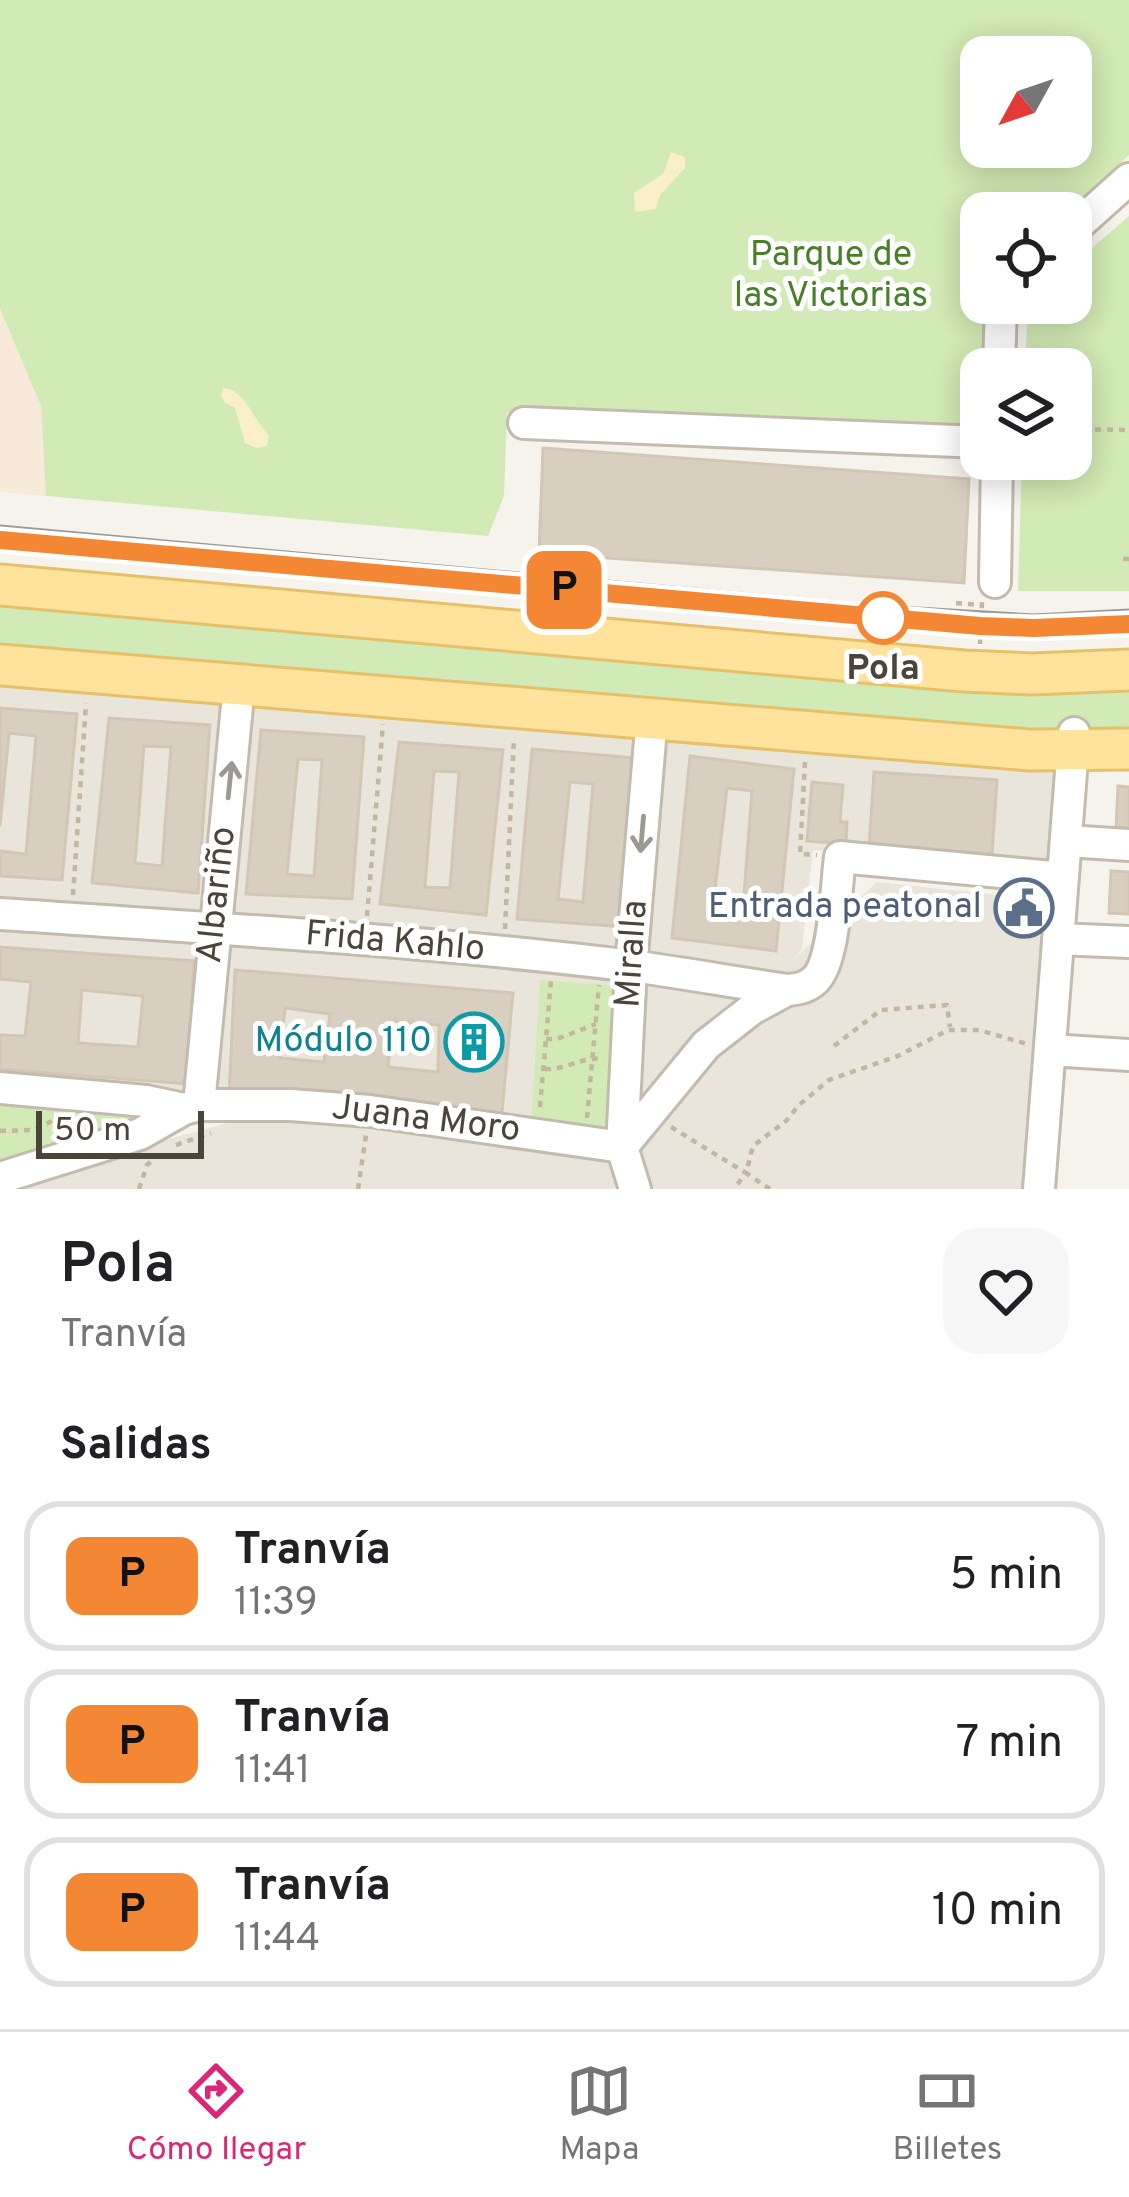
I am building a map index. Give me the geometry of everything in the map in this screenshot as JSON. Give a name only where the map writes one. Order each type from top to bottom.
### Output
[{"type":"main road","points":[[0,585],[964,671],[1129,670]]},
{"type":"main road","points":[[0,665],[824,732],[1073,742],[1129,749]]},
{"type":"street","points":[[1092,213],[1129,179]]},
{"type":"street","points":[[524,423],[960,441]]},
{"type":"street","points":[[988,593],[996,480]]},
{"type":"street","points":[[0,603],[963,686],[1032,691],[1129,687]]},
{"type":"street","points":[[0,648],[1031,732],[1073,742],[1129,731]]},
{"type":"street","name":"Albariño","points":[[191,1107],[215,928],[239,685]]},
{"type":"street","name":"Miralla","points":[[635,1189],[622,1147],[627,1062],[616,964],[652,717]]},
{"type":"street","points":[[1039,1189],[1073,742]]},
{"type":"street","points":[[1066,841],[1129,845]]},
{"type":"street","points":[[622,1147],[706,1045],[752,1009],[818,978],[827,959],[840,856],[1063,878]]},
{"type":"street","name":"Frida Kahlo","points":[[0,914],[504,953],[788,990]]},
{"type":"street","points":[[1058,939],[1129,942]]},
{"type":"street","points":[[1050,1050],[1129,1055]]},
{"type":"street","name":"Juana Moro","points":[[0,1088],[191,1107],[291,1106],[370,1112],[622,1147]]},
{"type":"street","points":[[0,1178],[140,1134],[191,1107]]},
{"type":"path","points":[[1092,429],[1129,430]]},
{"type":"path","points":[[956,603],[988,593]]},
{"type":"path","points":[[955,631],[980,632]]},
{"type":"path","points":[[365,940],[383,719],[401,720],[403,698]]},
{"type":"path","points":[[72,919],[87,700]]},
{"type":"path","points":[[504,953],[514,733],[534,734],[535,708]]},
{"type":"path","points":[[824,732],[822,758],[806,757],[800,854],[840,856]]},
{"type":"path","points":[[538,1133],[554,958]]},
{"type":"path","points":[[585,1141],[596,1024],[616,964]]},
{"type":"path","points":[[834,1046],[880,1010],[947,1005],[950,1028],[979,1030],[1050,1050]]},
{"type":"path","points":[[546,1039],[596,1024]]},
{"type":"path","points":[[734,1189],[746,1173],[753,1146],[829,1080],[898,1056],[948,1030],[979,1030]]},
{"type":"path","points":[[543,1069],[593,1057],[627,1062]]},
{"type":"path","points":[[0,1131],[34,1130],[64,1115],[57,1093]]},
{"type":"path","points":[[358,1189],[370,1112]]},
{"type":"path","points":[[650,1114],[770,1189]]},
{"type":"path","points":[[139,1189],[147,1165],[165,1149]]},
{"type":"shaded area","points":[[0,309],[41,406],[46,496],[0,492]]},
{"type":"shaded area","points":[[0,679],[1057,770],[1049,863],[813,850],[802,949],[792,961],[877,882],[1052,901],[1034,1189],[22,1189],[162,1141],[288,1106],[233,1102],[0,1171]]},
{"type":"green space","name":"Parque de las Victorias","points":[[0,0],[1129,0],[1129,155],[1089,192],[960,192],[960,324],[990,324],[988,348],[960,348],[960,434],[507,413],[504,496],[488,536],[46,496],[41,406],[0,309]]},
{"type":"green space","points":[[1129,216],[1129,591],[1018,591],[1021,480],[1092,480],[1092,348],[1026,348],[1027,324],[1092,324],[1092,248]]},
{"type":"green space","points":[[0,603],[1129,687],[1129,731],[1031,732],[0,648]]},
{"type":"green space","points":[[540,980],[622,986],[612,1129],[531,1124]]},
{"type":"green space","points":[[0,1098],[139,1105],[141,1122],[0,1166]]},
{"type":"sand","points":[[671,152],[685,157],[685,168],[660,195],[656,209],[635,212],[634,193],[663,174]]},
{"type":"sand","points":[[223,388],[238,394],[249,407],[269,435],[267,446],[245,443],[235,408],[221,396]]},
{"type":"building","points":[[543,448],[969,480],[964,583],[539,553]]},
{"type":"building","points":[[0,708],[77,714],[62,880],[0,876],[0,851],[26,854],[36,736],[9,733],[0,826]]},
{"type":"building","points":[[109,718],[210,725],[198,893],[92,883]],"holes":[[[144,746],[171,747],[162,866],[135,863]]]},
{"type":"building","points":[[261,730],[364,737],[352,899],[246,894]],"holes":[[[298,759],[322,760],[314,876],[287,874]]]},
{"type":"building","points":[[399,742],[503,750],[486,915],[380,904]],"holes":[[[434,771],[459,772],[450,888],[425,887]]]},
{"type":"building","points":[[532,749],[636,758],[625,927],[517,919]],"holes":[[[570,782],[593,784],[583,902],[558,899]]]},
{"type":"building","points":[[690,756],[794,769],[776,951],[672,938]],"holes":[[[727,788],[752,791],[742,920],[712,915]]]},
{"type":"building","points":[[874,772],[997,780],[992,854],[869,846]]},
{"type":"building","points":[[812,782],[843,785],[840,822],[847,822],[846,844],[807,841]]},
{"type":"building","points":[[1118,786],[1129,787],[1129,828],[1116,828]]},
{"type":"building","points":[[1111,871],[1129,872],[1129,914],[1109,913]]},
{"type":"building","points":[[0,947],[194,961],[187,1084],[0,1069],[0,1035],[25,1036],[31,982],[0,979]],"holes":[[[82,990],[143,996],[138,1047],[78,1043]]]},
{"type":"building","name":"Módulo 110","points":[[235,970],[513,993],[501,1123],[229,1095]],"holes":[[[285,1008],[330,1014],[324,1062],[280,1058]],[[393,1021],[439,1025],[438,1072],[388,1067]]]},
{"type":"tram line","points":[[0,526],[884,606],[1034,615],[1129,610]]},
{"type":"tram line","name":"P","points":[[0,540],[980,626],[1129,624]]},
{"type":"place","name":"Pola","points":[[883,618]]},
{"type":"place","name":"Entrada peatonal","points":[[1024,908]]},
{"type":"place","name":"Módulo 110","points":[[474,1042]]}]
